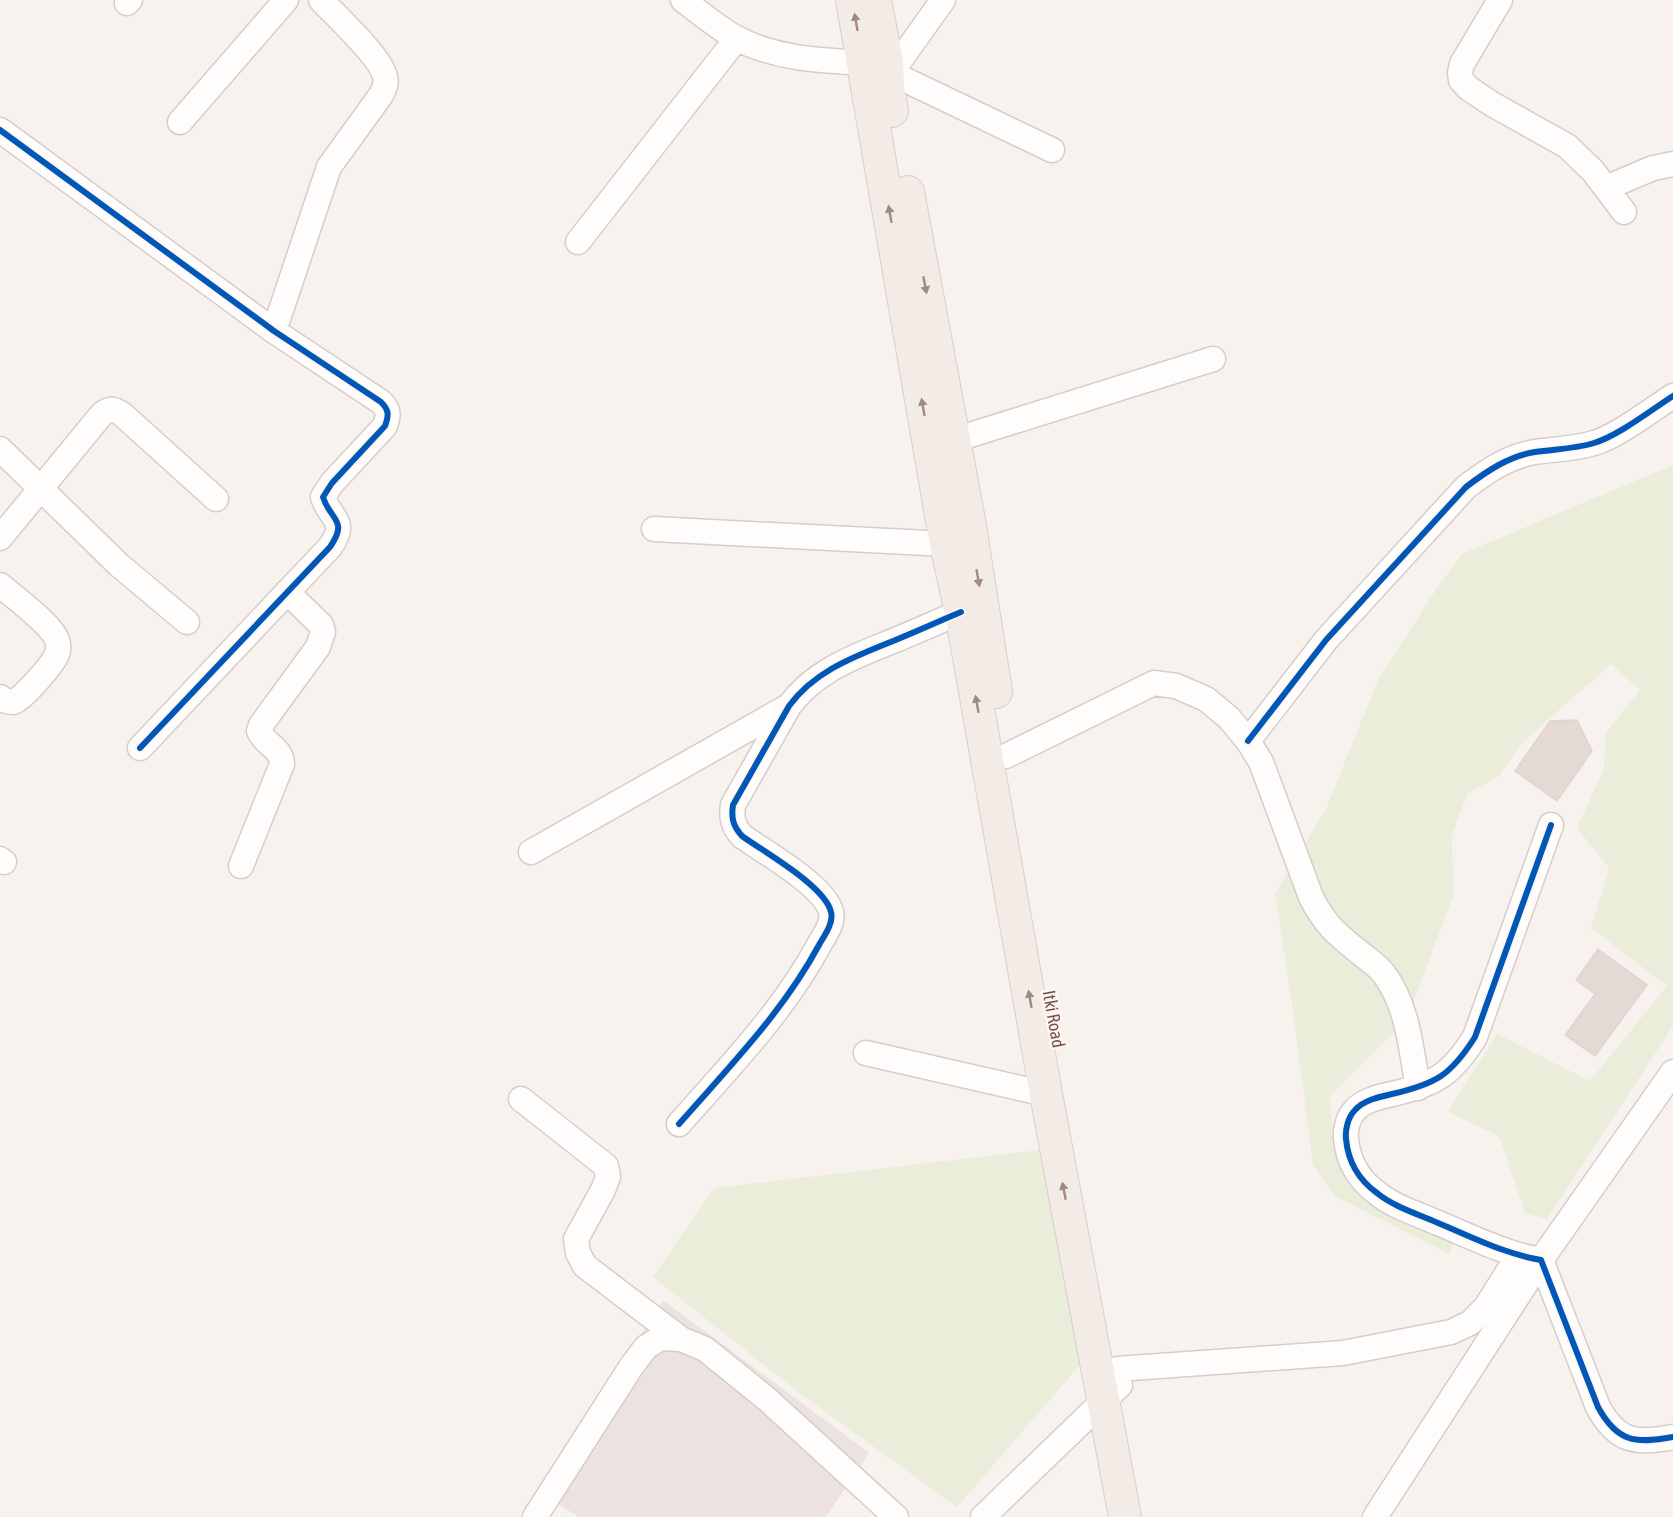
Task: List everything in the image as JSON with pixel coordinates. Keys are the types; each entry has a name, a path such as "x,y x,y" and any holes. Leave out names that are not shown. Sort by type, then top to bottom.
{"main road":[{"path":"852,0 882,72"},
{"path":"875,0 882,72 948,455 961,612 1046,1094 1113,1385 1125,1517"},
{"name":"Itki Road","path":"953,528 1006,756 1113,1385 1144,1517"}],"street":[{"path":"180,122 286,0"},
{"path":"274,331 329,167 386,85 385,75 378,62 321,0"},
{"path":"683,0 737,38 765,49 809,60 882,72 1052,150"},
{"path":"882,72 943,0"},
{"path":"1500,0 1462,64 1461,80 1468,88 1492,104 1567,146 1593,171 1624,212"},
{"path":"578,242 737,38"},
{"path":"0,130 274,331 381,402 387,409 388,417 385,426 323,496 325,504 337,519 336,538 140,748"},
{"path":"1606,188 1653,168 1673,164"},
{"path":"948,455 1213,359"},
{"path":"1248,741 1326,640 1466,487 1485,472 1512,459 1534,452 1576,448 1597,442 1673,396"},
{"path":"0,538 102,414 110,409 116,409 216,499"},
{"path":"0,449 119,565 188,622"},
{"path":"654,529 953,528"},
{"path":"0,585 50,629 57,638 59,647 55,658 22,697 13,702 0,697"},
{"path":"241,866 282,764 282,756 278,750 262,738 259,731 261,724 318,647 323,632 321,625 287,592"},
{"path":"679,1125 786,999 803,975 829,927 832,913 825,900 812,885 742,836 734,827 731,816 733,805 789,706 799,693 826,671 850,659 961,612"},
{"path":"1006,756 1154,683 1176,686 1206,699 1229,718 1248,741 1261,762 1311,897 1321,917 1336,934 1382,972 1394,989 1403,1010 1418,1088"},
{"path":"531,852 789,706"},
{"path":"1551,825 1475,1036 1462,1057 1444,1075 1418,1088 1372,1099 1354,1110 1345,1131 1347,1154 1358,1175 1377,1193 1398,1206 1530,1258 1607,1424 1620,1435 1645,1440 1673,1437"},
{"path":"866,1053 1046,1094"},
{"path":"983,1517 1113,1385 1343,1353 1451,1332 1470,1323 1530,1258 1673,1072"},
{"path":"521,1099 606,1166 608,1177 603,1190 576,1239 578,1253 585,1266 681,1339 705,1349 730,1368 896,1517"},
{"path":"1375,1517 1530,1258"},
{"path":"536,1517 631,1366 646,1347 661,1338 681,1339"}],"shaded area":[{"path":"663,1300 869,1453 826,1517 578,1517 540,1491"}],"green space":[{"path":"1673,465 1673,1026 1547,1219 1525,1213 1499,1136 1448,1112 1497,1034 1590,1081 1667,986 1591,928 1609,868 1577,828 1604,769 1605,734 1640,690 1611,664 1521,744 1499,776 1467,794 1452,836 1453,896 1415,998 1401,1026 1330,1096 1331,1122 1350,1172 1456,1233 1450,1254 1335,1196 1313,1165 1275,894 1326,809 1378,680 1437,588 1462,554"},
{"path":"1040,1150 1080,1365 957,1507 798,1392 653,1277 714,1188"}],"building":[{"path":"1577,720 1592,751 1557,801 1515,771 1550,721"},
{"path":"1598,949 1647,985 1595,1056 1565,1035 1595,994 1576,980"}],"cycle path":[{"path":"0,130 274,331 381,402 388,413 385,426 332,483 323,497 338,525 338,531 330,547 140,748"},
{"path":"1248,741 1326,640 1466,487 1490,470 1516,457 1535,452 1580,447 1603,440 1624,429 1673,396"},
{"path":"679,1124 736,1060 789,993 826,934 832,916 818,891 742,836 733,822 733,805 789,706 810,684 834,667 961,612"},
{"path":"1551,825 1475,1037 1458,1061 1441,1076 1420,1086 1372,1099 1359,1107 1350,1116 1346,1135 1347,1147 1360,1176 1384,1198 1406,1210 1514,1254 1541,1260 1598,1407 1605,1419 1620,1434 1628,1438 1648,1440 1673,1437"}]}
